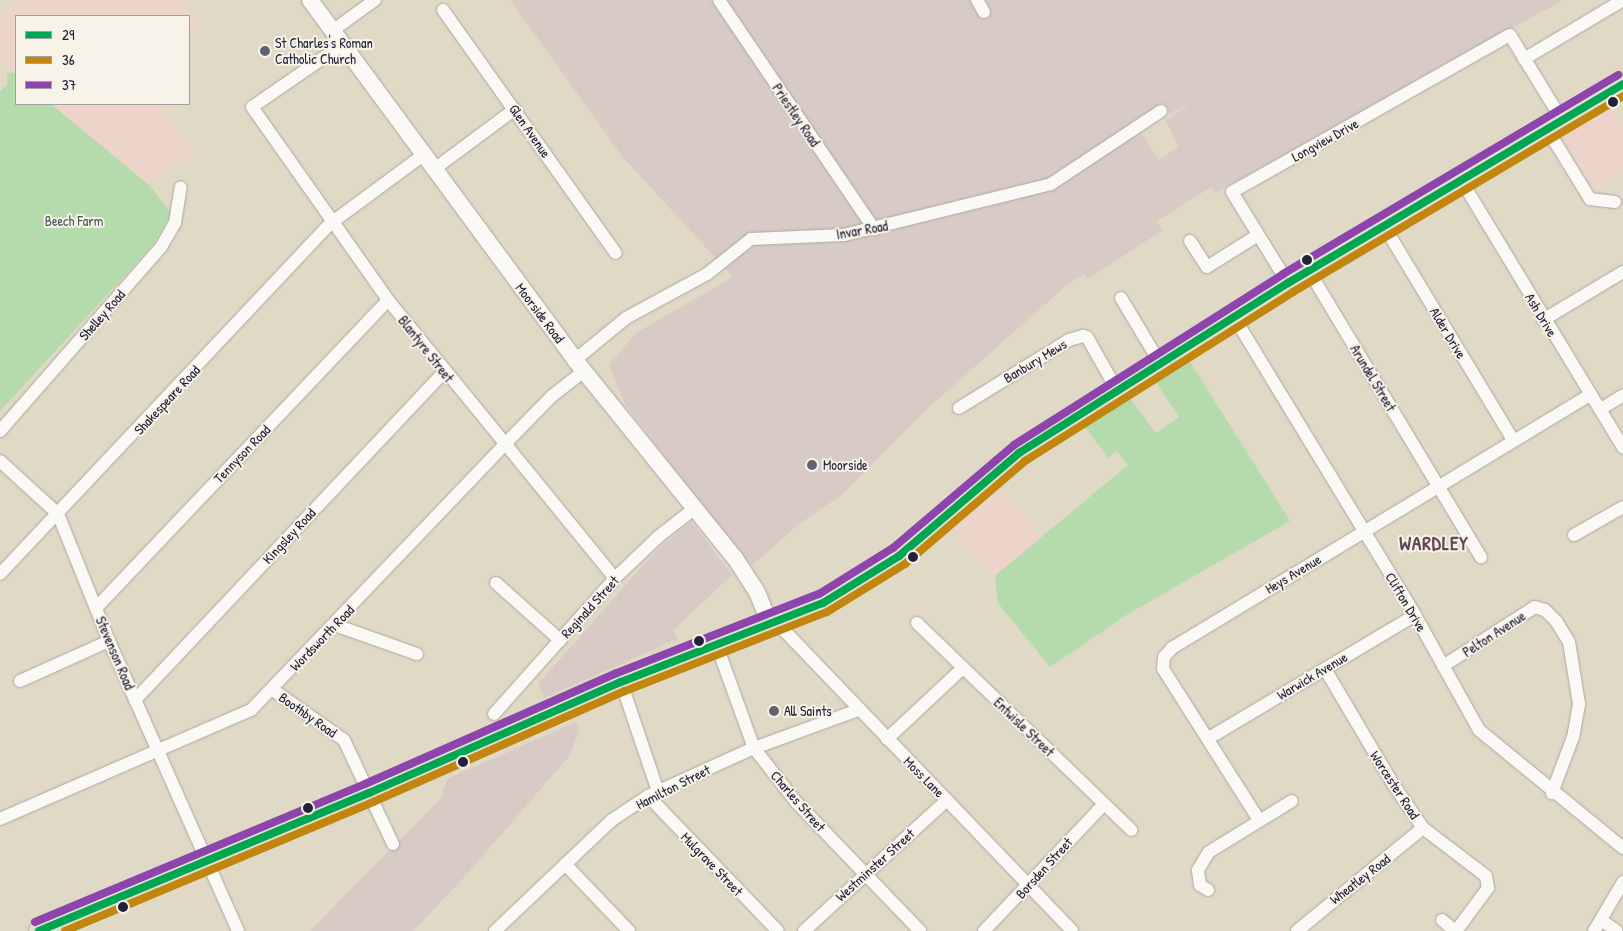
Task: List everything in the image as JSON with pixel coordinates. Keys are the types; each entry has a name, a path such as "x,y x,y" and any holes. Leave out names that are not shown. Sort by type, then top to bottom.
{"main road":[{"path":"39,931 369,794 618,684 773,624 860,583 899,556 1020,453 1234,316 1623,84"}],"street":[{"name":"Moorside Road","path":"310,0 422,156 580,365 735,558 757,592 773,624"},
{"path":"332,31 375,0"},
{"name":"Priestley Road","path":"718,0 874,229"},
{"path":"977,0 984,12"},
{"path":"1616,202 1590,199 1524,59 1623,0"},
{"name":"Glen Avenue","path":"443,10 616,252"},
{"name":"Longview Drive","path":"1288,283 1232,192 1510,35 1524,59"},
{"name":"Blantyre Street","path":"342,45 252,107 331,223 388,300 444,372 615,578"},
{"path":"433,170 515,110"},
{"name":"Invar Road","path":"580,365 626,318 707,274 751,239 844,236 1051,184 1161,111"},
{"name":"Shakespeare Road","path":"0,574 331,223 422,156"},
{"name":"Ash Drive","path":"1461,180 1589,395 1601,409 1623,448"},
{"name":"Shelley Road","path":"0,431 161,248 175,223 181,188"},
{"name":"Alder Drive","path":"1384,226 1512,440"},
{"path":"1190,241 1208,267 1258,235"},
{"name":"Arundel Street","path":"1309,271 1481,557"},
{"path":"1544,320 1623,272"},
{"path":"1121,298 1160,363"},
{"name":"Tennyson Road","path":"96,608 388,300"},
{"name":"Clifton Drive","path":"1234,316 1362,532 1415,615 1479,730 1552,792 1623,848"},
{"name":"Banbury Mews","path":"959,408 1068,340 1083,336 1087,337 1118,390"},
{"name":"Wordsworth Road","path":"0,819 251,710 273,690 335,625 580,365"},
{"name":"Kingsley Road","path":"135,700 444,372"},
{"name":"Heys Avenue","path":"1259,820 1209,738 1163,669 1164,657 1172,648 1589,395"},
{"path":"1601,409 1623,395"},
{"name":"Stevenson Road","path":"0,461 58,514 109,641 238,931"},
{"path":"1574,535 1623,507"},
{"name":"Reginald Street","path":"494,714 615,578 658,537 695,508"},
{"path":"496,583 560,640"},
{"name":"Pelton Avenue","path":"1443,666 1535,607 1546,610 1569,642 1579,704 1573,737 1552,792"},
{"name":"Warwick Avenue","path":"1209,738 1415,615"},
{"name":"Entwisle Street","path":"917,623 1131,830"},
{"name":"Moss Lane","path":"773,624 947,800 1072,931"},
{"path":"335,625 417,654"},
{"path":"20,681 109,641"},
{"name":"Charles Street","path":"717,646 754,748 796,802 920,931"},
{"path":"887,739 963,668"},
{"name":"Worcester Road","path":"1325,669 1423,828 1486,876 1489,883 1485,892 1455,931"},
{"name":"Mulgrave Street","path":"618,684 653,793 778,931"},
{"name":"Boothby Road","path":"273,690 338,734 392,844"},
{"name":"Hamilton Street","path":"496,931 612,820 653,793 754,748 858,710"},
{"name":"Westminster Street","path":"804,931 947,800"},
{"path":"1200,889 1198,870 1205,856 1259,820 1292,801"},
{"name":"Borsden Street","path":"984,931 1029,887 1104,804"},
{"name":"Wheatley Road","path":"1297,931 1423,828"},
{"path":"565,864 629,931"},
{"path":"1594,931 1623,882"},
{"path":"1442,920 1455,931"},
{"path":"1601,920 1617,931"}],"shaded area":[{"path":"17,0 190,0 184,5 199,26 190,32 190,15 15,15 15,74 0,61 0,17"},
{"path":"510,0 1563,0 1215,193 1211,187 1157,221 1163,230 1088,279 1084,274 1067,285 928,408 843,494 799,524 750,567 626,406 609,365 636,333 733,277 622,156","holes":["1164,103 1170,114 1186,105 1186,107 1165,121 1179,146 1159,160 1133,121"]},
{"path":"52,105 160,105 195,153 149,185"},
{"path":"1612,108 1623,123 1623,172 1594,191 1582,176 1573,150 1561,136"},
{"path":"995,480 1040,538 995,576 947,521"},
{"path":"691,521 732,575 673,630 678,639 544,698 538,684 653,554"},
{"path":"576,722 579,730 570,755 469,872 413,931 310,931 441,798 447,779"}],"green space":[{"name":"Beech Farm","path":"13,72 15,74 15,105 52,105 149,185 171,213 153,245 0,411 0,91 7,85 7,74"},
{"path":"1185,354 1290,521 1128,614 1050,667 998,603 995,576 1128,465 1117,451 1108,458 1078,418 1123,389 1156,433 1179,417 1150,373"}],"transit line":[{"name":"37","path":"35,922 365,784 617,673 819,594 893,548 1014,445 1283,274 1618,75"},
{"name":"29","path":"39,931 369,793 621,682 823,603 899,556 1019,453 1288,283 1623,84"},
{"name":"36","path":"65,931 373,802 625,691 827,612 905,564 1025,461 1293,292 1623,96"}],"place":[{"name":"St Charles's Roman Catholic Church","path":"265,51"},
{"name":"Moorside","path":"812,465"},
{"name":"All Saints","path":"774,711"}],"district":[{"name":"WARDLEY","path":"1434,544"}]}
